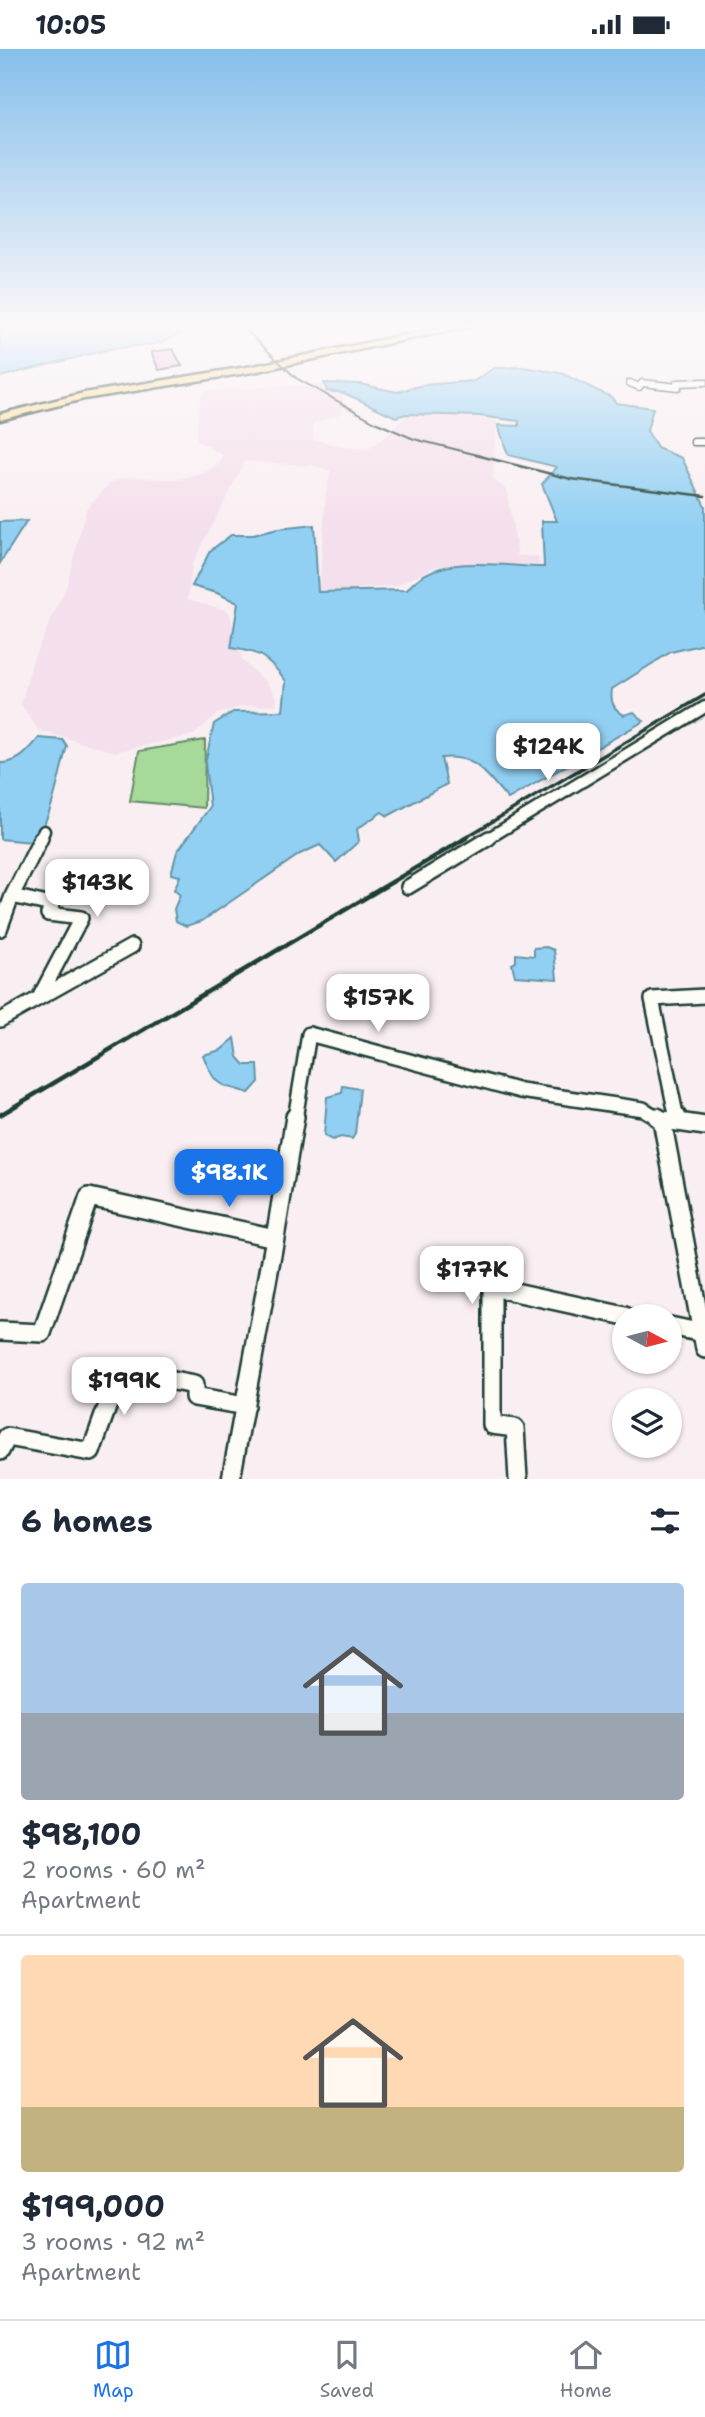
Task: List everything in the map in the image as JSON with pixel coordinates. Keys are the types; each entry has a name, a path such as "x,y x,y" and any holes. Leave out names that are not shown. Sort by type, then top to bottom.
{"highway":[{"path":"0,417 104,393"}],"street":[{"path":"694,442 705,442"},
{"path":"408,887 705,707"},
{"path":"0,929 12,896 44,831"},
{"path":"12,896 52,905 48,914 80,918 39,998"},
{"path":"0,1020 132,946"},
{"path":"704,1341 652,999 705,996"},
{"path":"231,1479 309,1034 521,1091 643,1109 670,1121 705,1126"},
{"path":"0,1331 42,1333 89,1198 275,1238"},
{"path":"518,1479 515,1428 492,1425 492,1287 612,1313"},
{"path":"682,1331 704,1341"},
{"path":"0,1451 6,1437 90,1452 120,1371 194,1385 194,1397 245,1406"}],"shaded area":[{"path":"204,393 333,393 342,395 342,413 313,424 313,439 343,447 368,449 386,436 406,415 497,421 493,479 506,489 518,556 539,558 540,565 436,566 397,586 319,592 326,493 331,471 317,466 245,461 192,564 188,599 229,611 242,661 267,683 277,697 276,705 243,706 217,714 194,735 115,752 38,730 21,704 33,659 66,588 86,509 111,482 133,477 176,480 202,474 220,464 223,455 196,440 200,397"}],"green space":[{"path":"205,740 204,808 130,801 139,751"}],"water":[{"path":"342,393 602,393 616,403 653,408 647,431 657,448 682,458 705,506 705,644 671,652 612,689 611,697 617,710 624,715 634,712 644,721 508,799 487,774 472,763 464,759 441,758 447,784 388,816 382,812 357,829 359,841 336,862 320,845 300,854 202,921 186,926 176,921 174,909 180,895 174,890 180,876 171,874 177,852 210,807 205,763 214,724 233,712 283,711 286,681 263,657 231,648 238,603 217,593 192,586 210,551 231,535 253,535 314,525 318,592 407,590 419,578 452,566 490,564 544,567 542,521 557,521 542,484 557,467 508,455 498,425 519,426 519,421 479,416 406,414 396,417"},
{"path":"27,521 0,563 0,522"},
{"path":"39,738 63,740 67,746 45,823 32,842 0,839 0,763 17,759"},
{"path":"546,947 554,950 557,979 515,976 512,964 516,962 516,954 534,956 534,948"},
{"path":"235,1038 238,1057 245,1065 258,1065 259,1082 249,1093 219,1083 203,1055 221,1050"},
{"path":"343,1086 360,1089 355,1134 352,1139 341,1137 332,1140 324,1136 327,1097 342,1093"}],"railway":[{"path":"323,393 377,423 414,439 482,456"},
{"path":"476,455 571,479 705,496"},
{"path":"463,839 705,695"},
{"path":"0,1115 466,838"}]}
